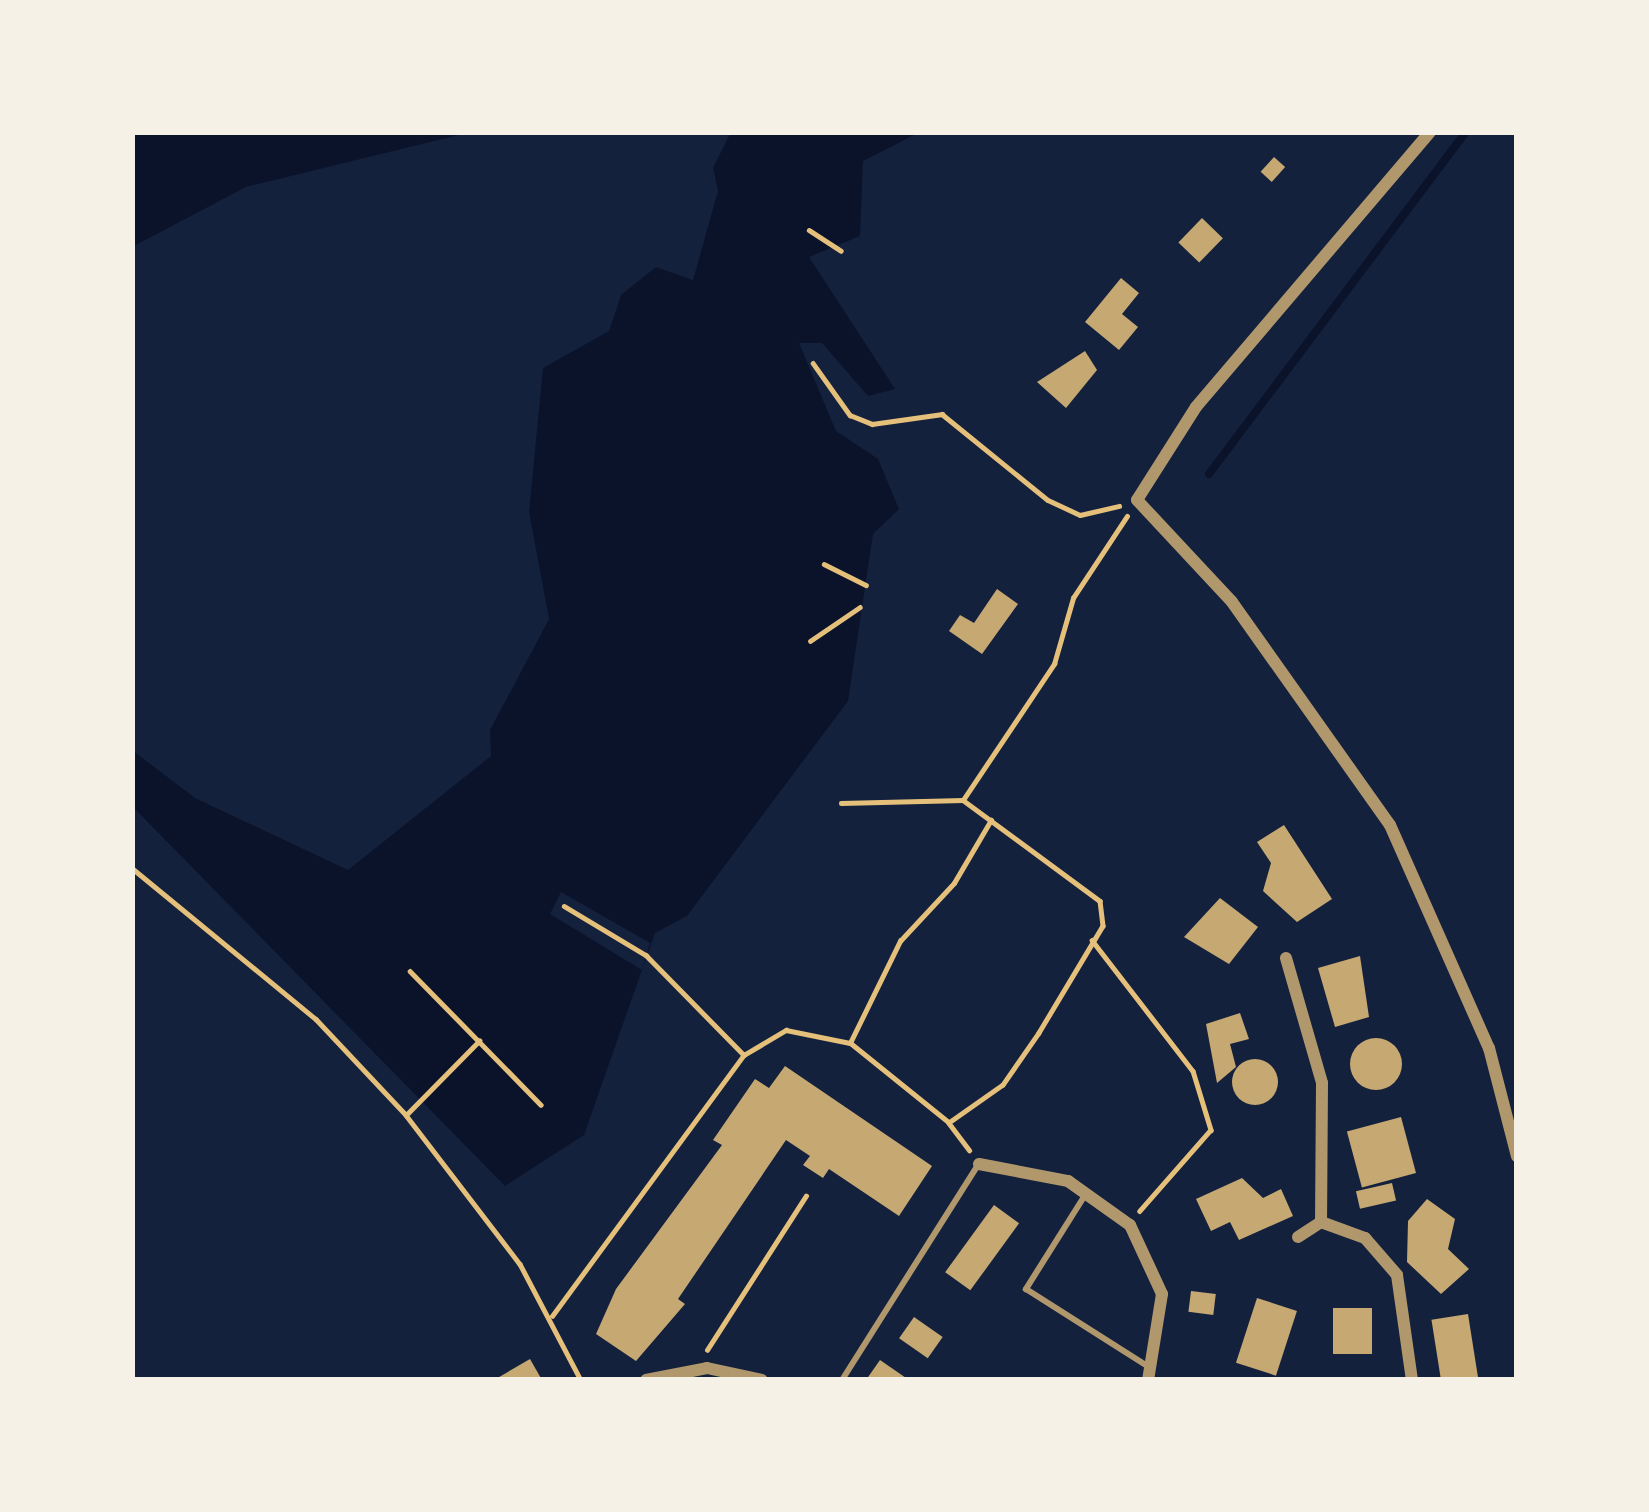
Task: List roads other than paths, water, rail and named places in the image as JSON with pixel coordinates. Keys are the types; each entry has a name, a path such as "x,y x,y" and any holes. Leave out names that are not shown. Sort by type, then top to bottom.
{"street":[{"path":"1430,132 1137,496 1232,602 1390,825 1489,1048 1517,1156"},
{"path":"1286,958 1322,1083 1321,1222"},
{"path":"980,1164 1087,1192 1130,1225 1162,1294 1150,1374"},
{"path":"1298,1237 1321,1222"},
{"path":"1321,1222 1365,1238 1397,1275 1412,1380"},
{"path":"646,1380 707,1368 762,1380"}],"lane":[{"path":"842,1380 980,1164"},
{"path":"1087,1192 1026,1289 1150,1374"}],"water":[{"path":"132,132 471,132 246,187 132,247"},
{"path":"731,132 920,132 863,161 860,236 809,257 895,389 868,396 822,343 799,343 836,431 878,459 899,509 873,534 848,701 687,916 655,933 584,1135 505,1186 132,806 132,750 195,798 348,870 491,756 490,730 549,619 529,512 543,368 609,331 621,295 656,267 693,280 718,191 713,168"}],"waterway":[{"path":"1209,474 1466,132"}]}
